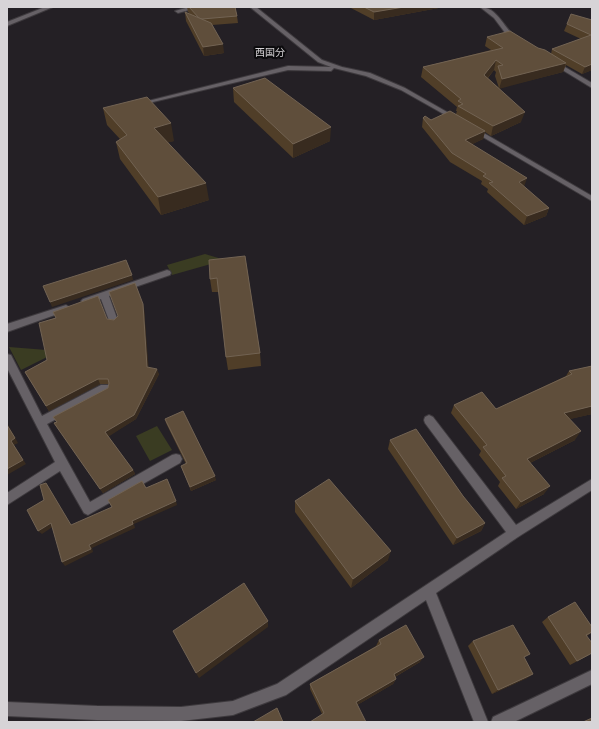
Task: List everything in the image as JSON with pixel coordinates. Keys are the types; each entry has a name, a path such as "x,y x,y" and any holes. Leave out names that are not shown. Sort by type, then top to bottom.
{"street":[{"path":"7,24 50,7"},
{"path":"178,11 197,7"},
{"path":"253,7 320,62 341,69 368,74 403,88 592,199"},
{"path":"483,7 496,17 511,37 521,43"},
{"path":"546,58 590,83"},
{"path":"131,107 288,68 341,69"},
{"path":"7,328 167,273"},
{"path":"104,295 114,321"},
{"path":"7,358 62,464 88,509 176,459"},
{"path":"40,422 105,388"},
{"path":"429,420 514,533"},
{"path":"7,500 62,464"},
{"path":"7,709 182,718 233,708 281,690 429,592 514,533 592,484"},
{"path":"429,592 481,722"},
{"path":"498,722 592,677"}],"green space":[{"path":"205,254 225,260 172,275 167,265"},
{"path":"9,347 59,351 21,370"},
{"path":"157,426 172,450 150,461 136,436"}],"building":[{"path":"189,7 235,7 237,16 202,19 199,18"},
{"path":"364,7 404,7 374,12"},
{"path":"185,12 211,23 223,44 203,47"},
{"path":"571,14 592,20 592,64 585,67 552,49 591,35 567,24"},
{"path":"510,31 566,63 502,79 498,66 503,65 496,60 484,75 525,112 493,126 458,106 463,104 458,101 461,99 423,67 503,48 487,37"},
{"path":"265,78 331,127 293,144 233,88"},
{"path":"147,97 171,123 154,128 206,183 158,197 116,142 127,135 103,108"},
{"path":"450,111 485,131 465,140 527,178 519,182 549,208 527,216 489,183 493,182 483,176 486,174 452,153 423,118 425,116 431,120"},
{"path":"245,256 260,353 226,357 217,278 210,279 209,260"},
{"path":"126,260 132,275 50,302 43,286"},
{"path":"135,283 143,304 147,367 157,369 134,415 105,432 133,470 100,489 54,423 57,422 53,417 108,388 108,379 98,379 46,406 25,372 47,360 39,323 56,318 53,312 98,296 107,319 114,320 118,316 109,292"},
{"path":"592,366 592,406 564,413 581,431 527,459 550,486 521,502 502,478 506,476 483,447 487,445 454,405 482,392 496,409 572,374 569,371"},
{"path":"183,411 215,476 190,487 181,466 187,463 165,419"},
{"path":"7,425 15,438 11,441 23,460 7,469"},
{"path":"416,429 463,496 485,523 457,538 390,440"},
{"path":"167,479 176,501 132,521 133,524 89,545 91,549 62,562 51,523 38,531 27,510 44,500 40,485 46,483 71,525 112,507 108,500 142,481 146,488"},
{"path":"329,479 391,551 353,579 295,501"},
{"path":"244,583 268,621 196,673 173,631"},
{"path":"575,602 592,627 592,632 586,635 592,643 592,653 577,661 548,617"},
{"path":"406,625 424,657 394,674 396,679 356,702 366,722 310,722 324,713 310,684 381,644 379,640"},
{"path":"513,625 530,654 524,657 533,674 498,690 473,641"},
{"path":"277,708 283,722 253,722"},
{"path":"592,718 592,722 583,722"}],"district":[{"name":"西国分","path":"270,53"}]}
